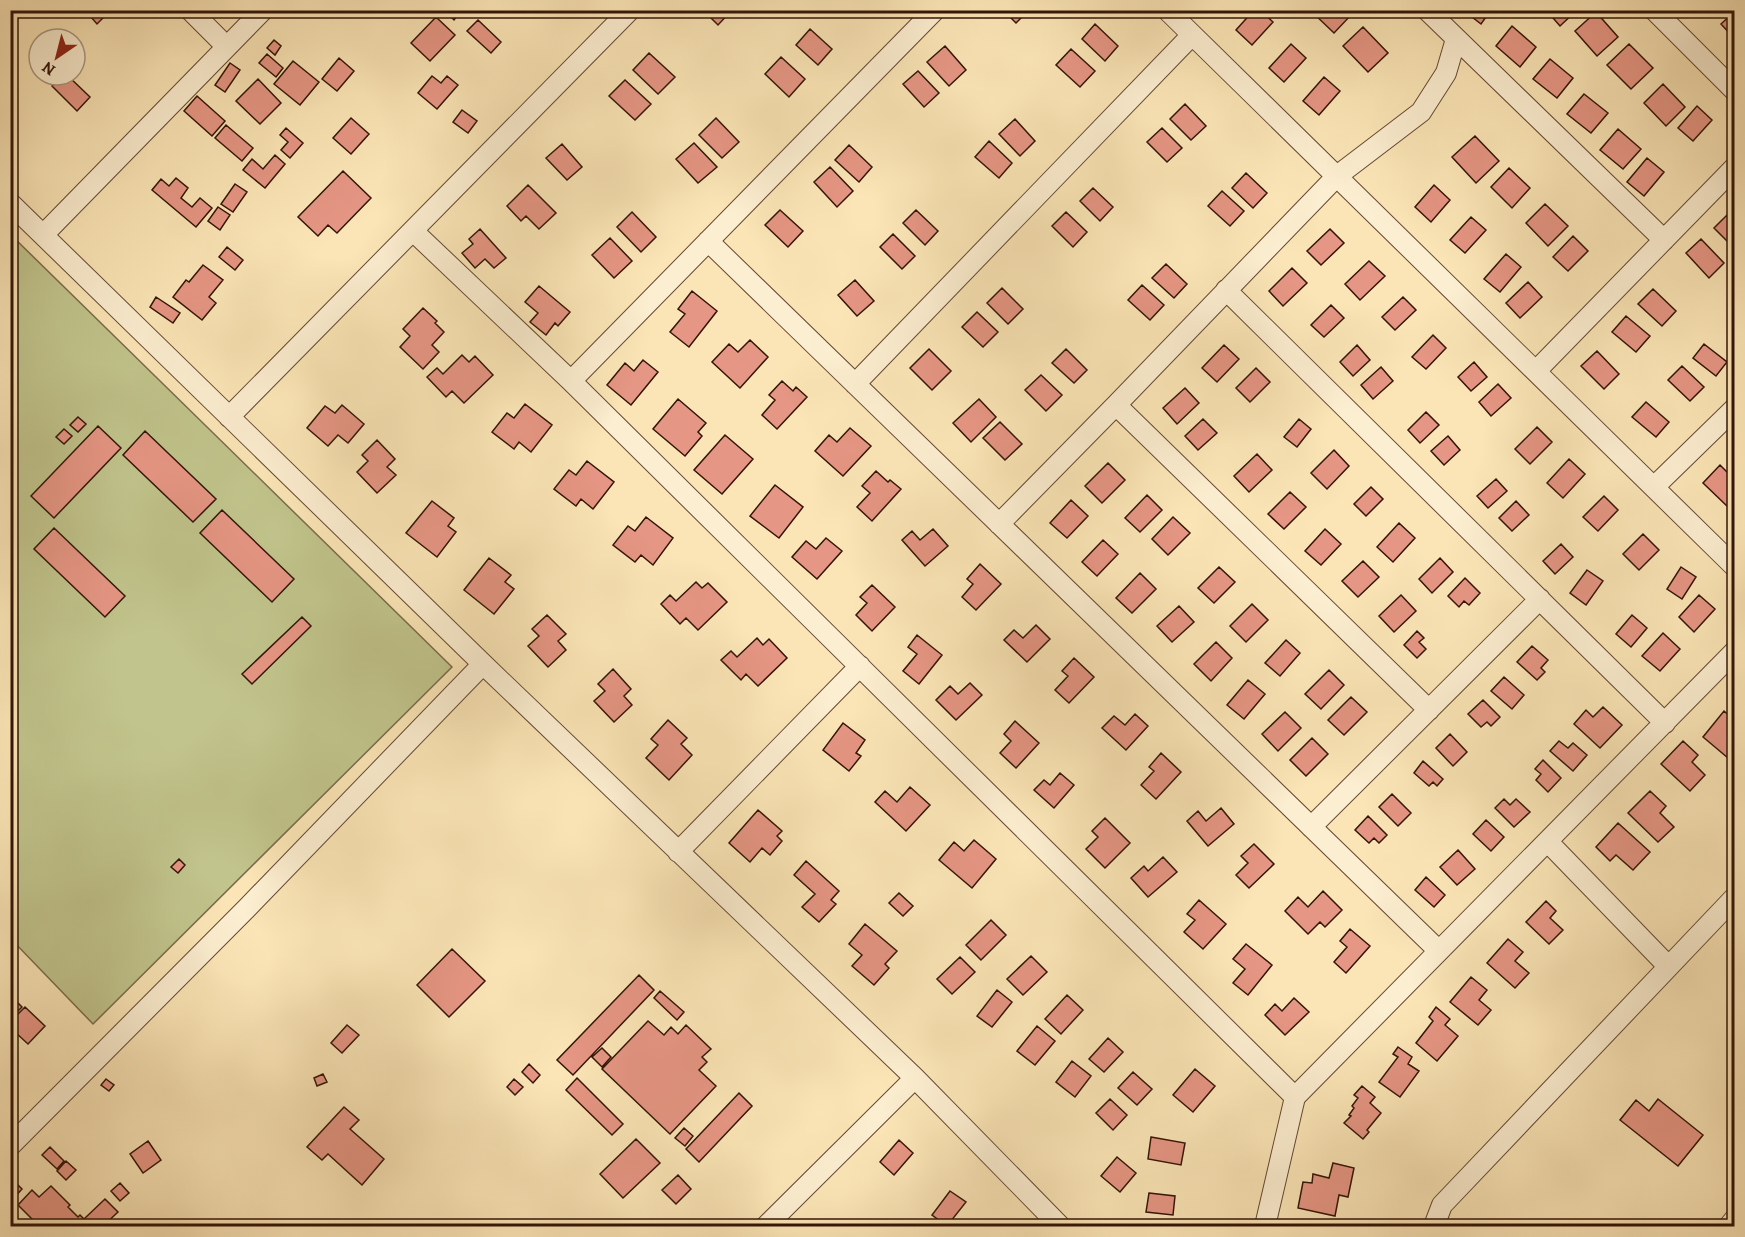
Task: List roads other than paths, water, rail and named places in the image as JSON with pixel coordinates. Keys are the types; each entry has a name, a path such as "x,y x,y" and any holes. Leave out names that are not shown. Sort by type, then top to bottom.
{"street":[{"path":"190,10 227,47"},
{"path":"43,236 263,10"},
{"path":"229,417 630,10"},
{"path":"571,381 935,10"},
{"path":"1167,10 1734,566"},
{"path":"1427,10 1664,240"},
{"path":"1654,10 1734,90"},
{"path":"855,384 1192,35"},
{"path":"999,524 1336,176 1421,112 1446,73 1456,39"},
{"path":"1536,371 1734,168"},
{"path":"10,203 483,664 915,1078 1060,1227"},
{"path":"413,231 571,381 1295,1097"},
{"path":"708,241 1439,951"},
{"path":"1226,290 1665,723"},
{"path":"1116,405 1429,710"},
{"path":"1654,487 1734,410"},
{"path":"1311,827 1540,599"},
{"path":"1265,1227 1295,1097 1734,652"},
{"path":"10,1146 247,908 483,664"},
{"path":"678,852 860,666"},
{"path":"1548,842 1668,966"},
{"path":"1434,1227 1442,1205 1734,898"},
{"path":"766,1227 915,1078"},
{"path":"1729,1227 1734,1220"}]}
